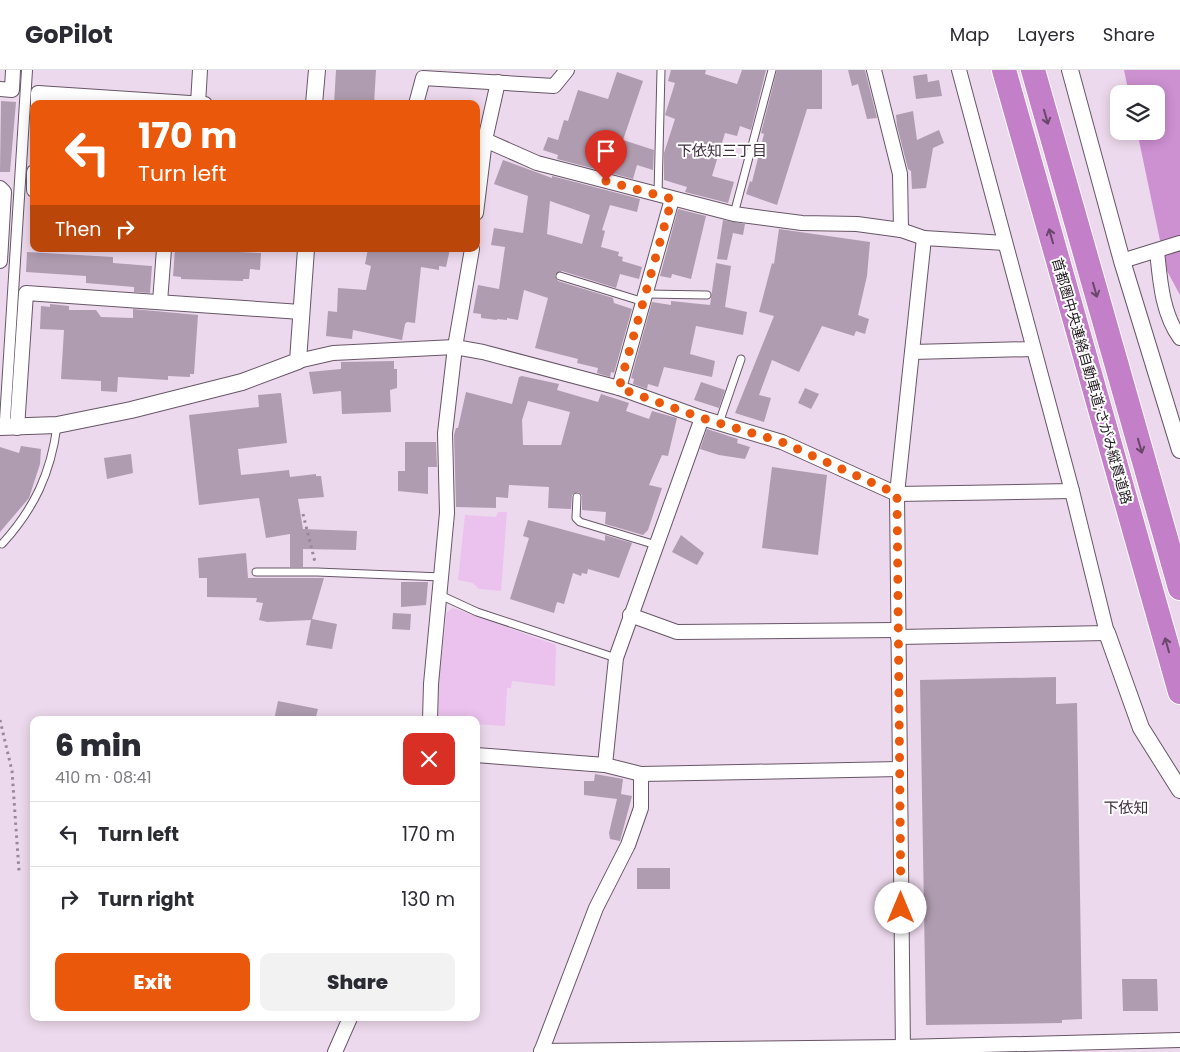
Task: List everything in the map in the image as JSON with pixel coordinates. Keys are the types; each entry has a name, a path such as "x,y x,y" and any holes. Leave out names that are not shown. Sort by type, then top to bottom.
{"highway":[{"name":"首都圏中央連絡自動車道;さがみ縦貫道路","path":"1004,70 1180,692"},
{"name":"首都圏中央連絡自動車道;さがみ縦貫道路","path":"1033,70 1180,588"}],"street":[{"path":"0,89 12,90 13,70"},
{"path":"8,425 27,70"},
{"path":"198,100 200,70"},
{"path":"314,100 316,70"},
{"path":"417,100 424,74 554,86 567,70"},
{"path":"874,70 900,174 901,230"},
{"path":"959,70 1072,491 1107,633 1141,728 1180,790"},
{"path":"1070,70 1122,261 1180,450"},
{"path":"480,181 485,140 498,82"},
{"path":"38,100 38,93 140,100"},
{"path":"485,140 537,163 734,214 802,223 857,224 901,230 924,238 1005,243"},
{"path":"0,188 4,192 0,261"},
{"path":"619,388 646,298 672,199"},
{"path":"903,1050 897,634 897,494 924,238"},
{"path":"1122,261 1180,243"},
{"path":"1156,251 1165,306 1173,328 1180,338"},
{"path":"160,302 164,252"},
{"path":"298,361 306,252"},
{"path":"430,716 431,684 447,513 445,433 455,347 471,252"},
{"path":"8,425 26,293 301,312"},
{"path":"8,425 57,425 242,382 298,361 333,353 455,347 483,352 619,388 702,418 782,442 897,494 1072,491"},
{"path":"912,352 1034,349"},
{"path":"606,765 616,658 702,418"},
{"path":"630,615 677,632 1107,633"},
{"path":"480,755 606,765 641,774 900,769"},
{"path":"641,774 640,808 628,845 596,908 541,1051 903,1050 1180,1040"},
{"path":"335,1052 349,1021"}],"lane":[{"path":"658,195 661,70"},
{"path":"734,214 772,70"},
{"path":"560,276 646,298 707,295"},
{"path":"719,423 741,359"},
{"path":"2,544 31,506 42,488 57,425"},
{"path":"577,497 576,518 580,522 656,545"},
{"path":"256,572 317,572 442,577"},
{"path":"440,595 477,612 616,658"}],"path":[{"path":"303,514 317,572"},
{"path":"0,720 12,771 19,871"}],"shaded area":[{"path":"1124,70 1180,70 1180,295 1166,269 1139,140 1165,140 1165,85 1127,85"},
{"path":"498,512 507,512 501,591 479,589 473,583 458,580 465,515 496,517"},
{"path":"453,608 556,645 555,686 512,681 511,688 507,688 505,726 480,724 480,716 438,716 439,678 447,612"}],"building":[{"path":"336,70 376,70 374,100 334,100"},
{"path":"671,70 706,70 705,74 737,84 742,70 766,70 751,130 740,126 737,136 725,133 712,176 734,182 728,203 685,192 687,187 664,180 664,153 675,119 665,115 675,83 668,81"},
{"path":"777,70 822,70 822,109 807,109 777,205 746,194 750,181 752,182 764,134 761,133"},
{"path":"848,70 865,70 877,118 867,119 858,84 852,86"},
{"path":"617,72 643,81 623,140 654,150 653,170 637,165 633,179 557,159 558,155 543,150 548,137 558,140 564,120 568,121 578,90 608,99"},
{"path":"927,74 928,82 939,80 942,96 916,99 913,76"},
{"path":"1,101 16,102 10,172 0,172"},
{"path":"913,111 917,140 939,130 944,143 933,148 926,188 912,189 911,171 908,169 897,126 896,115"},
{"path":"503,160 552,178 552,176 640,199 637,212 610,205 602,230 605,231 601,247 619,252 618,256 623,257 622,261 642,267 639,279 620,274 616,288 562,271 555,275 558,281 613,298 614,303 632,309 614,373 611,372 610,377 597,373 598,368 577,363 578,359 535,348 548,298 524,290 518,320 481,318 481,314 473,313 478,285 499,289 505,247 491,245 494,228 523,233 528,196 494,184","holes":["550,201 590,215 582,244 547,234"]},
{"path":"678,209 706,216 691,279 672,274 671,278 660,276"},
{"path":"723,220 745,224 743,235 733,233 727,260 717,259"},
{"path":"779,229 870,242 867,276 858,315 869,319 865,334 856,331 854,336 822,326 799,372 772,360 759,395 771,398 764,422 735,413 774,316 759,312 772,263 774,264"},
{"path":"27,252 113,257 113,263 152,266 150,293 134,292 134,287 86,283 86,276 26,272"},
{"path":"175,252 261,253 260,270 250,269 249,279 243,279 243,281 181,279 181,277 173,276"},
{"path":"367,252 449,252 446,267 439,266 439,270 421,267 415,323 407,322 405,324 402,340 353,330 352,339 326,336 328,311 337,312 338,288 366,290 371,266 365,264"},
{"path":"716,263 731,266 725,307 747,312 743,335 696,326 690,354 715,361 712,377 664,367 658,387 648,384 647,389 633,384 634,379 631,378 652,302 671,305 671,301 710,305"},
{"path":"50,304 69,306 69,310 96,310 101,317 133,318 133,309 198,315 194,374 190,374 190,377 168,376 168,380 118,377 117,392 101,391 101,381 61,379 64,330 40,329 41,306 50,307"},
{"path":"394,361 394,369 397,369 397,388 390,390 391,412 342,414 341,391 313,394 309,372 341,369 341,362"},
{"path":"522,376 559,384 557,390 598,402 601,394 629,403 626,411 649,419 652,411 677,418 668,456 662,455 649,485 662,488 648,530 643,535 605,524 606,512 582,510 582,495 578,492 572,495 571,509 548,508 549,487 509,485 508,498 496,497 496,508 456,507 454,435 456,428 458,428 466,392 512,404 519,377","holes":["528,401 570,412 561,445 523,445 522,420"]},
{"path":"701,382 725,390 719,408 694,400"},
{"path":"805,388 819,394 811,409 798,403"},
{"path":"281,393 287,443 238,449 241,475 289,470 290,477 316,474 316,476 321,476 324,497 298,499 303,529 357,531 356,550 303,549 303,567 290,567 290,534 266,538 259,498 199,505 189,415 259,407 258,395"},
{"path":"707,429 738,439 737,443 750,447 745,459 719,455 700,449"},
{"path":"405,442 436,442 437,467 428,467 428,494 398,491 398,471 405,471"},
{"path":"21,446 41,449 40,464 29,498 0,532 0,447 19,453"},
{"path":"131,454 133,473 107,479 104,458"},
{"path":"772,467 827,475 818,555 762,548"},
{"path":"528,520 605,541 605,535 632,543 619,578 588,569 587,574 582,573 581,576 573,573 564,604 557,602 554,613 510,599 529,538 523,536"},
{"path":"681,535 704,553 697,565 672,552"},
{"path":"246,553 248,578 324,578 312,619 337,624 332,649 306,645 311,620 267,622 259,620 263,603 256,602 257,598 207,597 207,578 199,578 198,558"},
{"path":"401,582 428,582 426,605 401,607"},
{"path":"393,613 411,614 410,630 392,629"},
{"path":"1056,677 1056,704 1077,703 1082,1019 1062,1020 1062,1023 926,1025 920,680"},
{"path":"278,701 318,709 316,716 275,716"},
{"path":"595,774 623,779 621,794 632,796 620,841 610,839 609,833 617,799 584,795 584,781 594,781"},
{"path":"637,868 670,868 670,889 637,889"},
{"path":"1122,979 1157,979 1158,1011 1123,1011"}],"district":[{"name":"下依知三丁目","path":"722,151"},
{"name":"下依知","path":"1126,808"}],"route":[{"path":"606,181 672,199 645,302 619,388 702,418 782,442 897,494 901,908"}]}
